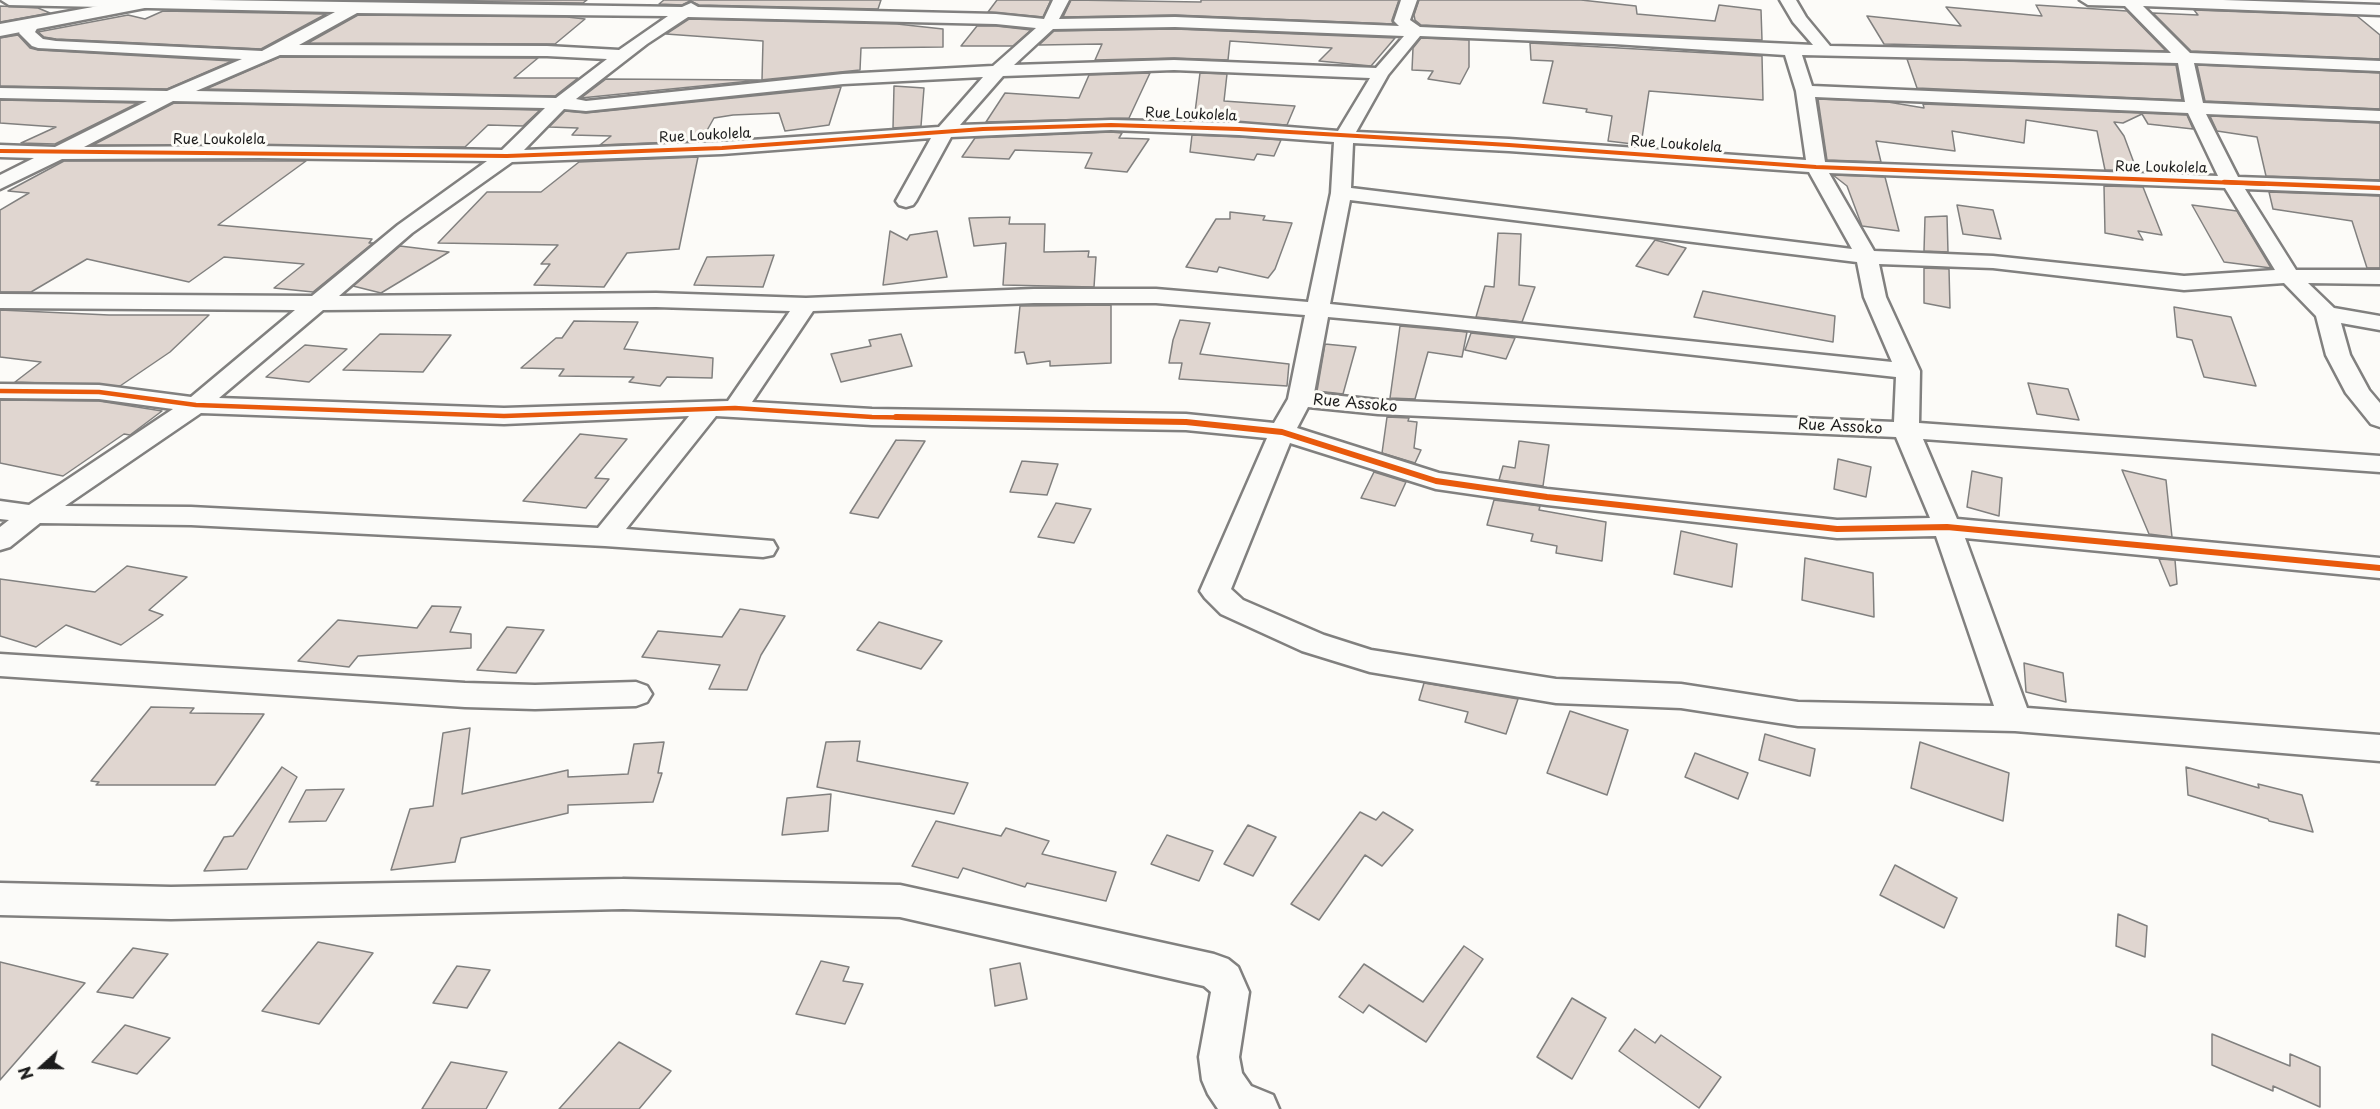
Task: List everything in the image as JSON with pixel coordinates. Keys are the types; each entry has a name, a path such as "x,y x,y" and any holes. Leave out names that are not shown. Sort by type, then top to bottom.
{"main road":[{"path":"0,30 31,26 152,1"}],"street":[{"path":"9,0 152,1 354,8 694,5 996,19 1049,24 1175,22 1416,31 1792,50 2185,58 2380,66"},
{"path":"906,201 944,132 996,73 1049,24 1061,0"},
{"path":"1410,0 1404,9 1402,21 1416,31"},
{"path":"1788,0 1799,20 1825,50"},
{"path":"2088,0 2380,10"},
{"path":"2128,1 2185,58 2195,110 2231,182 2289,276 2326,314 2338,355 2358,393 2380,419"},
{"path":"0,541 34,514 196,405 405,229 507,156 560,104 694,5"},
{"path":"0,183 170,96 272,52 354,8"},
{"path":"31,26 27,33 38,43 56,46 272,52 558,51 626,55"},
{"path":"1416,31 1381,73 1344,137 1341,193 1300,399 1282,432 1215,591 1232,607 1313,643 1370,661 1556,691 1681,696 1798,714 2015,719 2380,748"},
{"path":"1792,50 1805,91 1816,167 1867,256 1875,297 1908,371 1906,430 1947,527 2015,719"},
{"path":"0,93 586,106 843,79 1100,66 1174,64 1381,73"},
{"path":"1805,91 2195,110 2380,116"},
{"name":"Rue Loukolela","path":"0,151 507,156 722,148 944,132 1112,125 1239,129 1344,137 1538,146 1816,167 2015,173 2142,181 2380,188"},
{"path":"1341,193 1867,256 1993,262 2184,283 2289,276 2380,277"},
{"path":"0,301 316,303 657,300 806,305 1034,296 1156,296 1439,320 1908,371"},
{"path":"735,408 806,305"},
{"path":"2326,314 2380,323"},
{"path":"0,391 99,393 196,405 504,416 590,411 735,408 872,417 1186,422 1282,432 1436,481 1547,497 1837,529 1947,527 2380,568"},
{"name":"Rue Assoko","path":"1300,399 1378,407 1906,430 2380,464"},
{"path":"605,537 708,409"},
{"path":"0,510 34,514 191,516 605,537 764,548"},
{"path":"0,665 465,695 535,697 636,694"},
{"path":"0,899 171,903 623,894 900,901 1214,971 1224,979 1230,992 1219,1057 1223,1080 1237,1101 1258,1109"}],"building":[{"path":"360,0 587,0 583,3"},
{"path":"664,0 881,0 878,9 699,5 690,1 682,5 659,4"},
{"path":"997,0 1051,0 1043,17 988,12"},
{"path":"1071,0 1201,2 1201,0 1399,0 1392,20 1393,24 1175,15 1063,17"},
{"path":"1419,0 1581,0 1636,6 1637,14 1715,21 1719,5 1761,10 1762,40 1421,25 1415,20 1414,15"},
{"path":"2036,5 2127,11 2166,51 1884,44 1867,16 1961,26 1946,7 2042,16"},
{"path":"0,6 38,8 50,13 0,22"},
{"path":"2194,10 2357,16 2380,35 2380,59 2191,51 2153,13 2198,15"},
{"path":"163,11 326,14 261,49 56,39 44,37 38,32 128,15 145,19"},
{"path":"358,15 585,19 555,44 308,43"},
{"path":"689,19 897,24 943,29 943,47 861,48 860,70 762,80 763,41 666,34"},
{"path":"977,26 1031,30 1013,46 961,46"},
{"path":"1175,29 1395,38 1371,66 1319,61 1332,48 1230,41 1228,60 1174,58 1095,60 1102,44 1039,45 1054,31"},
{"path":"18,35 30,48 38,50 232,61 167,89 0,86 0,38"},
{"path":"1421,38 1469,40 1469,67 1460,84 1428,79 1433,71 1412,70 1413,48"},
{"path":"1530,43 1762,56 1763,100 1649,91 1641,145 1608,141 1612,116 1586,112 1587,109 1543,103 1553,61 1531,60"},
{"path":"280,57 538,58 514,78 578,78 555,96 206,89"},
{"path":"1907,59 2176,65 2182,100 1917,88"},
{"path":"2197,65 2380,73 2380,109 2205,101"},
{"path":"1150,73 1129,118 986,122 1005,93 1079,98 1089,75"},
{"path":"1200,73 1227,74 1224,101 1295,106 1287,125 1194,120"},
{"path":"606,79 760,80 581,98"},
{"path":"894,86 924,88 921,126 893,128"},
{"path":"841,87 829,125 785,131 779,113 733,115 714,118 701,141 600,145 611,136 572,135 578,128 549,127 565,111 586,113"},
{"path":"1818,99 1888,102 1924,108 1923,104 2187,115 2193,129 2148,124 2142,114 2123,123 2114,122 2124,136 2137,171 2105,170 2097,131 2026,120 2024,143 1952,131 1955,151 1876,141 1881,162 1827,160"},
{"path":"0,100 138,103 55,144 21,143 56,127 0,123"},
{"path":"174,103 540,110 523,126 488,125 465,147 93,145"},
{"path":"2210,116 2380,123 2380,180 2266,176 2257,137 2217,131"},
{"path":"1122,133 1119,138 1149,139 1127,172 1085,168 1092,153 1015,150 1009,159 962,157 975,138"},
{"path":"1192,135 1281,140 1274,156 1257,154 1254,160 1190,152"},
{"path":"698,157 679,249 627,253 604,287 534,285 550,264 541,264 558,245 438,243 487,192 541,192 579,162"},
{"path":"64,161 306,161 218,225 372,239 369,243 373,243 313,292 274,288 304,264 224,257 189,282 87,259 31,292 0,292 0,210 29,193 8,191"},
{"path":"1833,175 1885,177 1899,231 1862,226 1847,186"},
{"path":"2104,186 2143,187 2162,235 2138,231 2143,240 2105,233"},
{"path":"2269,192 2380,196 2380,268 2367,268 2352,221 2273,209"},
{"path":"1957,205 1993,210 2001,239 1963,234"},
{"path":"2192,205 2237,211 2271,268 2224,262"},
{"path":"1230,212 1265,216 1263,220 1292,223 1275,269 1268,278 1219,267 1217,272 1186,267 1216,219 1230,219"},
{"path":"1947,216 1948,252 1924,251 1925,217"},
{"path":"1010,217 1009,224 1045,224 1044,252 1089,251 1088,257 1096,257 1094,287 1003,285 1006,243 974,246 969,218"},
{"path":"890,231 907,240 910,235 937,231 947,277 883,285"},
{"path":"1498,233 1521,234 1519,285 1535,287 1522,322 1476,317 1485,286 1494,287"},
{"path":"1655,240 1686,248 1668,275 1636,266"},
{"path":"400,246 449,252 381,293 353,286"},
{"path":"774,255 763,287 694,285 707,257"},
{"path":"1924,268 1949,269 1950,308 1924,303"},
{"path":"1703,291 1835,316 1833,342 1694,317"},
{"path":"1111,305 1111,363 1050,366 1050,361 1027,364 1024,352 1015,353 1020,306"},
{"path":"2174,307 2231,317 2256,386 2204,377 2192,340 2177,337"},
{"path":"0,310 109,315 209,315 170,352 120,386 15,382 41,362 0,357"},
{"path":"1180,320 1210,323 1200,354 1289,364 1287,386 1179,379 1182,363 1169,363 1173,340"},
{"path":"574,321 638,322 624,349 713,358 712,378 667,377 660,386 629,382 634,377 559,376 564,369 521,368 556,338 562,338"},
{"path":"1400,326 1467,332 1462,357 1428,352 1415,399 1390,398"},
{"path":"1471,333 1515,338 1506,359 1465,350"},
{"path":"380,334 451,335 423,372 343,370"},
{"path":"901,334 912,366 841,382 831,354 871,346 869,340"},
{"path":"1325,344 1356,347 1343,394 1317,391"},
{"path":"305,345 347,349 309,382 266,377"},
{"path":"2028,383 2068,389 2079,420 2037,414"},
{"path":"0,400 99,401 162,411 130,435 124,434 63,476 0,463"},
{"path":"1387,417 1409,418 1408,421 1417,422 1414,448 1421,450 1415,463 1382,453"},
{"path":"580,434 627,439 595,478 609,479 586,508 523,501"},
{"path":"896,440 925,441 878,518 850,513"},
{"path":"1519,441 1549,445 1543,486 1499,480 1503,466 1515,468"},
{"path":"1838,459 1871,467 1866,497 1834,489"},
{"path":"1022,461 1058,464 1047,495 1010,492"},
{"path":"2122,470 2166,480 2172,537 2149,534"},
{"path":"1972,471 2002,478 1999,516 1967,507"},
{"path":"1374,472 1406,482 1395,506 1361,498"},
{"path":"1494,500 1540,506 1539,510 1606,522 1602,561 1556,553 1557,546 1531,541 1533,534 1487,525"},
{"path":"1056,503 1091,509 1074,543 1038,537"},
{"path":"1681,531 1737,544 1732,587 1674,574"},
{"path":"1805,558 1873,573 1874,617 1802,600"},
{"path":"2159,559 2175,560 2177,584 2170,586"},
{"path":"127,566 187,577 149,610 163,615 121,645 66,625 36,647 0,636 0,579 95,592"},
{"path":"432,606 461,607 450,632 471,634 471,648 358,656 349,667 298,661 338,620 417,628"},
{"path":"740,609 785,616 761,655 747,690 709,689 720,665 642,657 658,631 722,637"},
{"path":"879,622 942,641 921,669 857,650"},
{"path":"507,627 544,630 516,673 477,670"},
{"path":"2024,663 2063,673 2066,702 2026,692"},
{"path":"1424,683 1518,699 1506,734 1465,722 1468,712 1419,700"},
{"path":"151,707 194,708 190,713 264,714 215,785 96,785 99,782 91,781"},
{"path":"1570,711 1628,730 1607,795 1547,773"},
{"path":"470,728 462,794 568,770 568,777 628,774 634,744 664,742 658,773 662,773 653,802 568,805 568,813 461,838 455,862 391,870 410,809 433,806 443,733"},
{"path":"1765,734 1815,749 1810,776 1759,760"},
{"path":"860,741 857,761 968,783 954,814 817,787 826,742"},
{"path":"1920,742 2009,773 2003,821 1911,788"},
{"path":"1695,753 1748,773 1738,799 1685,777"},
{"path":"282,767 297,777 247,869 204,871 224,837 233,836"},
{"path":"2186,767 2259,788 2258,784 2302,795 2313,832 2269,821 2188,795"},
{"path":"344,789 326,821 289,822 306,790"},
{"path":"831,794 828,831 782,835 787,798"},
{"path":"1360,812 1376,820 1383,812 1413,830 1382,866 1365,855 1319,920 1291,904"},
{"path":"936,821 1001,836 1006,828 1049,841 1042,854 1116,872 1106,901 1027,883 1025,887 963,868 958,878 912,866"},
{"path":"1248,825 1276,837 1253,876 1224,864"},
{"path":"1167,835 1213,851 1199,881 1151,864"},
{"path":"1895,865 1957,898 1944,928 1880,895"},
{"path":"2118,914 2147,926 2145,957 2116,946"},
{"path":"318,942 373,953 319,1024 262,1011"},
{"path":"1464,946 1483,959 1426,1042 1369,1005 1363,1013 1339,997 1364,964 1423,1002"},
{"path":"133,948 168,954 133,998 97,992"},
{"path":"821,961 849,967 843,981 863,984 845,1024 796,1014"},
{"path":"0,962 85,983 0,1080"},
{"path":"1020,963 1027,999 995,1006 990,969"},
{"path":"457,966 490,970 467,1008 433,1003"},
{"path":"1572,998 1606,1018 1572,1079 1537,1057"},
{"path":"125,1025 170,1038 137,1074 92,1062"},
{"path":"1635,1029 1655,1043 1661,1035 1721,1077 1699,1108 1619,1051"},
{"path":"2212,1034 2290,1066 2290,1054 2320,1067 2320,1107 2273,1086 2273,1091 2212,1065"},
{"path":"619,1042 671,1071 639,1109 559,1109"},
{"path":"451,1062 507,1072 486,1109 422,1109"}],"cycle path":[{"path":"0,151 507,156 722,148 983,129 1111,125 1239,129 1509,145 1816,167 2380,188"},
{"path":"0,391 99,392 196,405 504,416 590,411 735,408 872,417 1186,422 1282,432 1436,481 1547,497 1837,529 1947,527 2380,568"}]}
